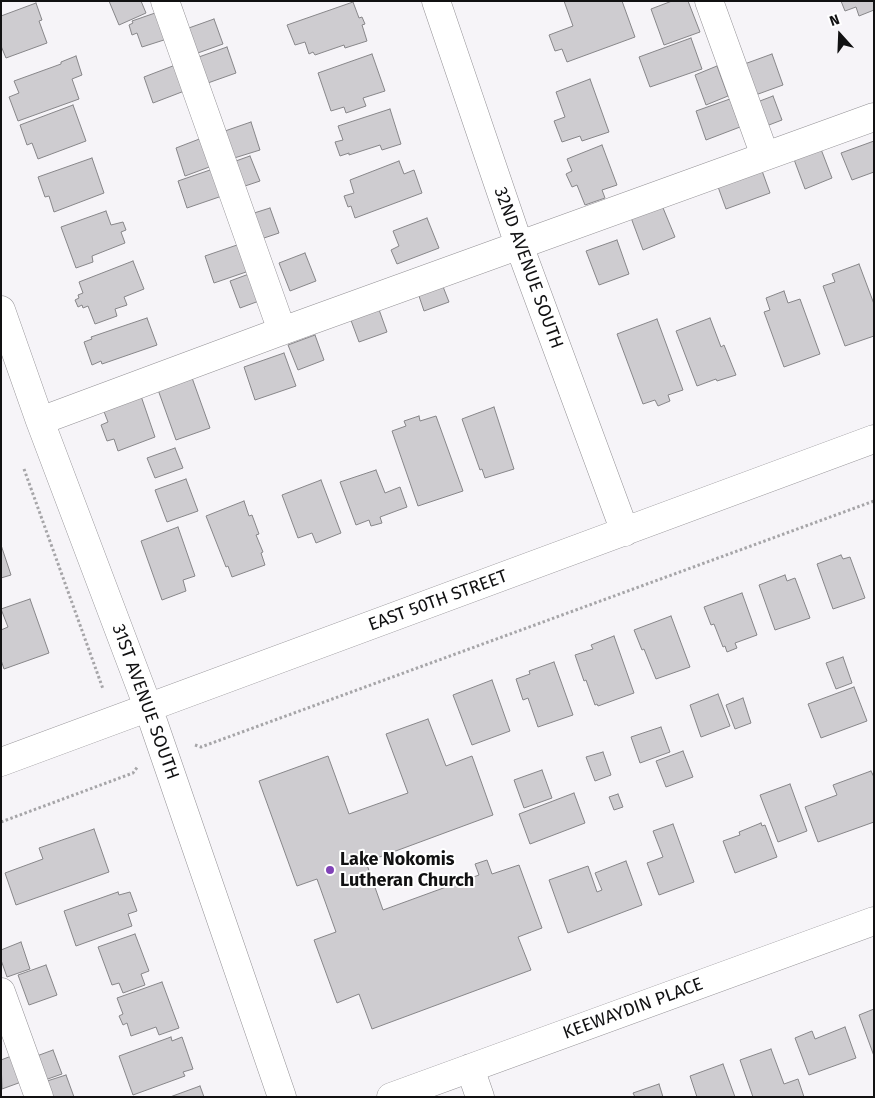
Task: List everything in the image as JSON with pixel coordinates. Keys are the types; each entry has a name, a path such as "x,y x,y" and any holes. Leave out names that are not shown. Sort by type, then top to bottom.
{"street":[{"path":"165,1 282,332"},
{"name":"32ND AVENUE SOUTH","path":"436,1 518,246 625,532"},
{"path":"709,1 765,156"},
{"path":"40,421 874,117"},
{"name":"31ST AVENUE SOUTH","path":"1,310 40,421 148,707 282,1097"},
{"name":"EAST 50TH STREET","path":"1,762 874,439"},
{"name":"KEEWAYDIN PLACE","path":"391,1097 874,921"},
{"path":"1,992 39,1097"},
{"path":"470,1068 480,1097"}],"path":[{"path":"21,460 103,689"},
{"path":"195,745 202,748 874,501"},
{"path":"1,822 133,774 141,762"}],"building":[{"path":"109,1 141,1 146,13 119,25"},
{"path":"564,1 622,1 635,37 567,62 562,49 555,51 549,35 573,26"},
{"path":"672,1 688,1 700,32 664,45 651,9"},
{"path":"841,1 874,1 874,10 859,16 856,7 845,11"},
{"path":"353,2 359,18 362,17 365,24 362,25 367,41 345,48 344,45 315,55 313,52 309,54 305,42 295,45 287,25"},
{"path":"36,3 42,20 39,21 47,43 6,58 1,46 1,16"},
{"path":"158,12 167,39 142,47 137,33 132,35 129,25 133,23 132,21"},
{"path":"214,19 223,44 195,54 186,29"},
{"path":"691,38 702,69 650,87 639,57"},
{"path":"227,47 236,73 205,84 196,58"},
{"path":"372,54 385,91 363,98 366,106 346,113 344,107 331,111 318,73"},
{"path":"772,54 783,85 750,97 739,66"},
{"path":"76,56 82,75 72,79 79,99 18,121 9,97 19,93 14,81 61,64 61,62"},
{"path":"178,64 187,90 153,103 144,77"},
{"path":"717,66 728,96 706,105 695,75"},
{"path":"590,79 609,132 582,141 580,136 562,142 554,121 565,117 556,92"},
{"path":"773,96 782,120 761,128 752,104"},
{"path":"730,99 740,127 706,140 696,111"},
{"path":"73,105 86,141 38,159 32,143 27,145 20,125"},
{"path":"390,109 401,144 382,150 380,145 340,156 335,142 343,140 338,126"},
{"path":"251,122 260,150 231,159 222,132"},
{"path":"202,138 212,166 185,176 176,148"},
{"path":"874,141 874,172 852,180 841,153"},
{"path":"819,144 832,178 805,189 792,154"},
{"path":"602,145 617,185 602,190 605,198 585,205 577,185 572,187 566,174 572,171 567,159"},
{"path":"250,156 260,181 242,187 233,162"},
{"path":"92,158 104,193 54,212 49,196 45,197 38,177"},
{"path":"399,161 404,174 414,170 422,193 355,218 351,206 348,207 344,196 354,193 350,180"},
{"path":"761,168 770,193 726,209 717,184"},
{"path":"213,169 222,196 187,208 178,181"},
{"path":"661,203 675,237 643,250 630,215"},
{"path":"270,208 279,233 261,239 251,214"},
{"path":"106,211 111,225 123,222 126,230 121,232 125,243 92,256 93,262 76,268 61,227"},
{"path":"427,218 439,248 397,264 391,250 399,246 393,231"},
{"path":"617,240 629,274 599,285 586,251"},
{"path":"240,244 249,271 214,283 205,256"},
{"path":"305,253 316,281 290,291 279,263"},
{"path":"133,261 144,289 124,297 127,305 115,309 117,316 95,324 88,306 83,308 82,305 78,307 75,300 79,298 78,295 83,293 79,282"},
{"path":"859,264 874,304 874,336 845,346 823,286 835,282 832,274"},
{"path":"249,274 259,301 240,308 230,281"},
{"path":"442,284 449,302 424,311 418,293"},
{"path":"784,291 788,303 800,299 820,354 784,367 764,312 770,310 766,298"},
{"path":"377,304 387,332 359,342 349,315"},
{"path":"147,318 157,345 102,364 101,361 92,365 84,342 92,339 91,337"},
{"path":"710,318 721,347 724,345 736,375 717,381 716,379 697,386 676,331"},
{"path":"657,319 683,390 668,395 670,401 658,406 655,400 643,404 617,334"},
{"path":"315,335 324,360 298,370 288,345"},
{"path":"284,353 296,386 255,400 244,367"},
{"path":"191,375 210,428 176,440 157,387"},
{"path":"141,396 155,437 118,451 114,439 107,441 101,425 108,422 103,409"},
{"path":"494,407 514,469 485,478 482,469 480,470 462,419"},
{"path":"419,416 420,421 436,416 463,491 418,506 392,431 406,426 404,421"},
{"path":"175,448 183,468 155,478 147,458"},
{"path":"376,470 385,493 400,487 407,507 380,517 382,523 371,526 369,520 356,525 340,482"},
{"path":"186,479 198,511 167,522 155,490"},
{"path":"321,480 341,533 316,543 312,533 298,538 282,495"},
{"path":"244,501 249,516 252,515 259,534 256,535 263,552 261,553 265,565 232,577 228,566 226,567 206,516"},
{"path":"178,527 195,576 183,580 186,591 162,600 141,541"},
{"path":"1,549 11,575 1,578"},
{"path":"841,555 843,559 850,557 865,598 833,609 817,564"},
{"path":"785,575 787,581 795,578 810,618 775,630 759,585"},
{"path":"742,593 757,635 735,643 737,648 727,652 725,646 723,647 714,624 711,625 704,607"},
{"path":"30,599 49,653 4,669 1,660 1,630 8,627 1,609"},
{"path":"671,616 690,667 656,679 634,630"},
{"path":"614,636 634,693 598,706 597,704 595,705 586,680 584,681 575,655 593,649 591,645"},
{"path":"843,657 852,683 836,689 826,663"},
{"path":"554,662 573,715 538,727 528,698 523,700 516,679 530,674 529,671"},
{"path":"492,680 510,731 472,745 453,695"},
{"path":"854,687 867,721 821,738 808,704"},
{"path":"718,694 730,726 701,737 690,705"},
{"path":"743,698 751,723 735,729 726,705"},
{"name":"Lake Nokomis Lutheran Church","path":"428,719 446,766 472,756 493,815 366,862 383,910 479,875 475,864 487,860 492,874 519,865 542,928 518,937 531,970 372,1029 359,994 337,1003 314,940 336,932 317,879 297,886 259,781 328,756 349,814 408,793 386,734"},
{"path":"661,727 670,752 640,763 631,737"},
{"path":"683,751 693,777 666,787 656,761"},
{"path":"603,752 611,775 595,781 586,757"},
{"path":"542,770 552,798 524,808 514,780"},
{"path":"871,771 874,777 874,822 818,842 805,807 837,795 833,785"},
{"path":"790,784 807,831 778,842 760,795"},
{"path":"574,793 585,823 530,844 519,814"},
{"path":"618,794 623,807 614,810 609,797"},
{"path":"761,823 762,826 765,825 777,857 735,873 723,841 740,835 739,832"},
{"path":"673,824 694,882 659,895 647,863 663,857 653,831"},
{"path":"94,829 109,872 16,905 5,873 43,859 39,848"},
{"path":"626,861 642,905 568,933 549,880 588,866 597,892 602,890 595,873"},
{"path":"118,892 119,895 130,892 137,911 128,914 132,926 76,946 64,911"},
{"path":"135,934 149,971 141,974 145,985 123,993 119,983 112,985 98,947"},
{"path":"21,942 30,969 7,977 1,960 1,950"},
{"path":"46,965 57,995 29,1005 18,975"},
{"path":"162,982 179,1028 159,1035 156,1027 131,1036 127,1023 123,1025 119,1016 123,1014 117,998"},
{"path":"874,1009 874,1056 859,1015"},
{"path":"845,1027 856,1058 809,1075 795,1038 812,1031 815,1039"},
{"path":"171,1037 172,1041 182,1037 193,1069 183,1072 185,1076 133,1095 119,1056"},
{"path":"771,1049 784,1084 798,1079 804,1097 753,1097 740,1060"},
{"path":"53,1050 62,1074 42,1081 34,1057"},
{"path":"14,1055 24,1081 2,1089 1,1060"},
{"path":"723,1064 735,1097 697,1097 690,1076"},
{"path":"66,1075 74,1097 49,1097 44,1082"},
{"path":"659,1084 663,1097 635,1097 633,1093"},
{"path":"200,1086 204,1097 170,1097"}],"place":[{"name":"Lake Nokomis Lutheran Church","path":"330,870"}]}
